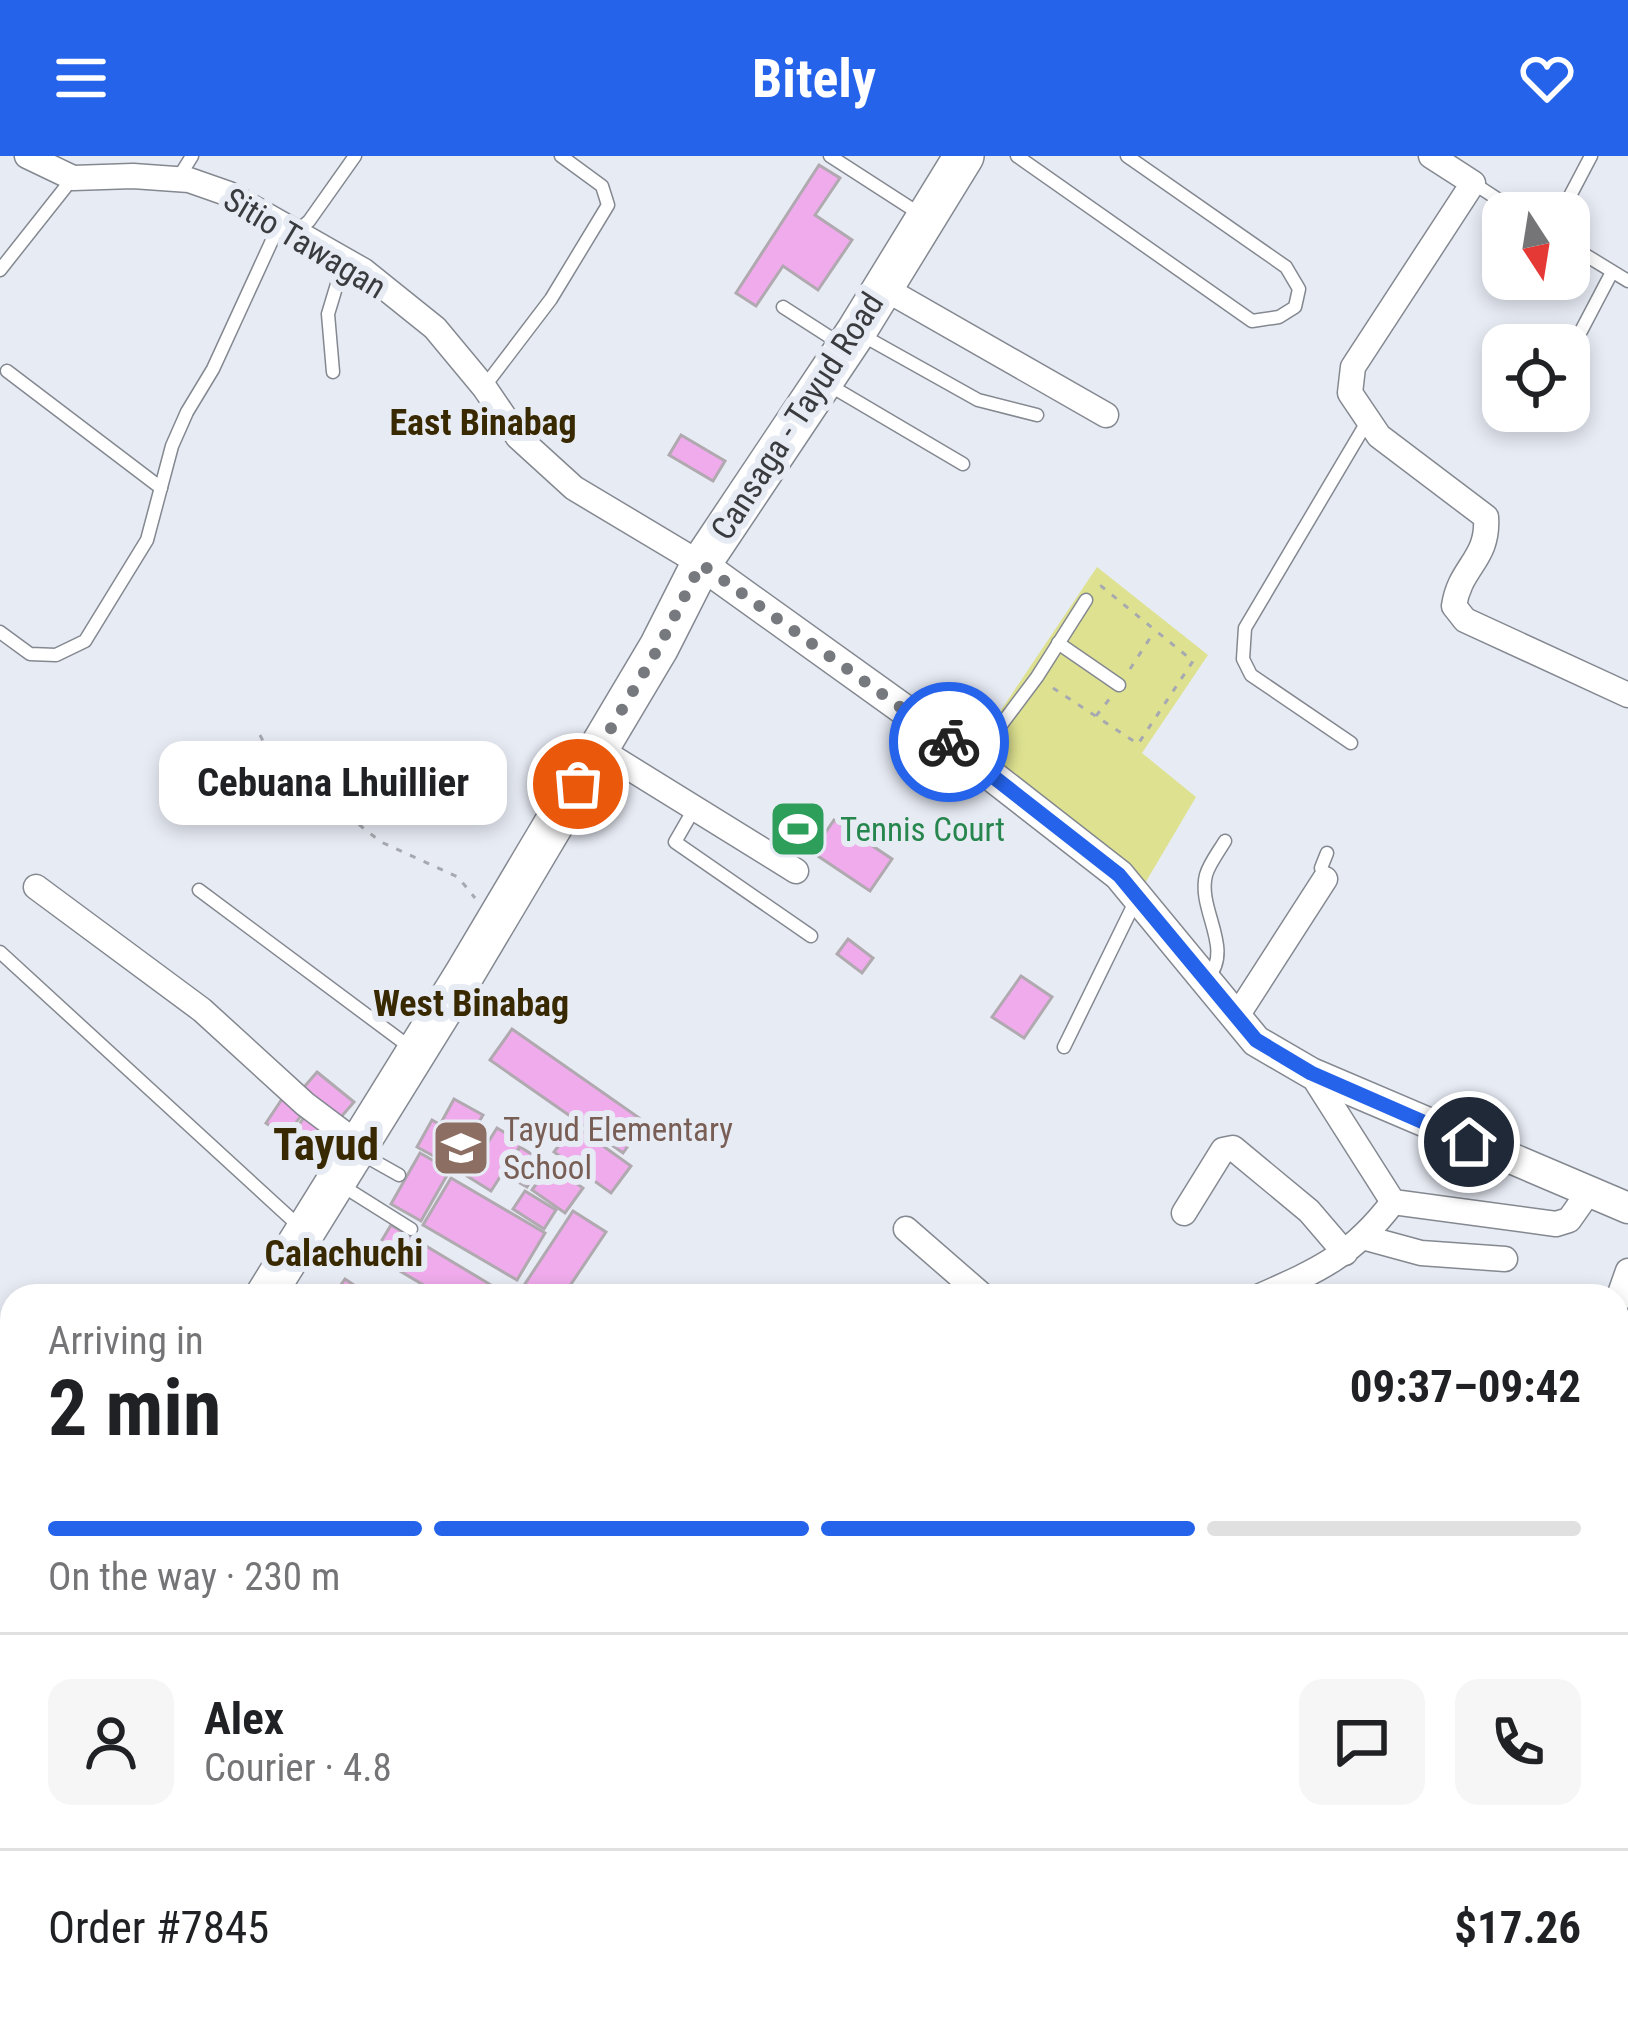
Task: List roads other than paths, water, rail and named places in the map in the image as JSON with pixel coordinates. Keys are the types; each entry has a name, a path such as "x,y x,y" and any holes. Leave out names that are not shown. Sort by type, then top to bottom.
{"highway":[{"name":"Cansaga - Tayud Road","path":"273,1284 659,647 701,564 850,340 964,156"}],"street":[{"name":"Sitio Tawagan","path":"26,156 73,178 186,167 364,271 435,328 518,437 574,488 701,564"},
{"path":"1432,156 1473,183 1353,367 1350,393 1379,436 1486,517 1488,542 1457,587 1454,606 1465,620 1628,695"},
{"path":"882,286 1106,415"},
{"path":"701,564 974,762 1119,875 1256,1040 1311,1073 1628,1208"},
{"path":"598,749 796,871"},
{"path":"1235,1019 1325,879"},
{"path":"36,887 202,1010 305,1104 352,1160"},
{"path":"1311,1073 1393,1202 1556,1224 1569,1220 1588,1193"},
{"path":"1184,1214 1223,1150 1233,1148 1356,1246 1505,1259"},
{"path":"1282,1284 1356,1246 1393,1202"},
{"path":"906,1229 969,1284"}],"lane":[{"path":"0,632 30,654 56,655 85,641 148,539 187,412 287,228 355,156"},
{"path":"484,387 551,299 608,205 602,186 562,156"},
{"path":"830,156 925,216"},
{"path":"1016,156 1252,321 1279,317 1295,307 1299,289 1286,267 1126,156"},
{"path":"1042,172 1053,156"},
{"path":"1573,192 1591,156"},
{"path":"0,269 73,178"},
{"path":"1473,183 1487,192"},
{"path":"1590,258 1628,281"},
{"path":"333,371 328,314 344,260"},
{"path":"1585,324 1612,272"},
{"path":"783,307 977,400 1037,415"},
{"path":"7,371 161,488"},
{"path":"821,380 963,464"},
{"path":"1351,742 1251,675 1243,659 1246,628 1367,422"},
{"path":"974,762 1086,600"},
{"path":"1058,644 1119,685"},
{"path":"694,809 675,842 811,936"},
{"path":"1205,982 1216,969 1218,952 1206,873 1226,841"},
{"path":"1325,879 1321,868 1327,853"},
{"path":"199,890 417,1052"},
{"path":"1064,1047 1137,898"},
{"path":"0,952 306,1232"},
{"path":"352,1160 399,1175"},
{"path":"352,1160 411,1229"}],"place":[{"name":"Cebuana Lhuillier","path":"578,784"},
{"name":"Tennis Court","path":"798,829"},
{"name":"Tayud Elementary School","path":"461,1148"}],"district":[{"name":"East Binabag","path":"483,423"},
{"name":"West Binabag","path":"471,1004"},
{"name":"Tayud","path":"326,1144"},
{"name":"Calachuchi","path":"344,1254"}]}
